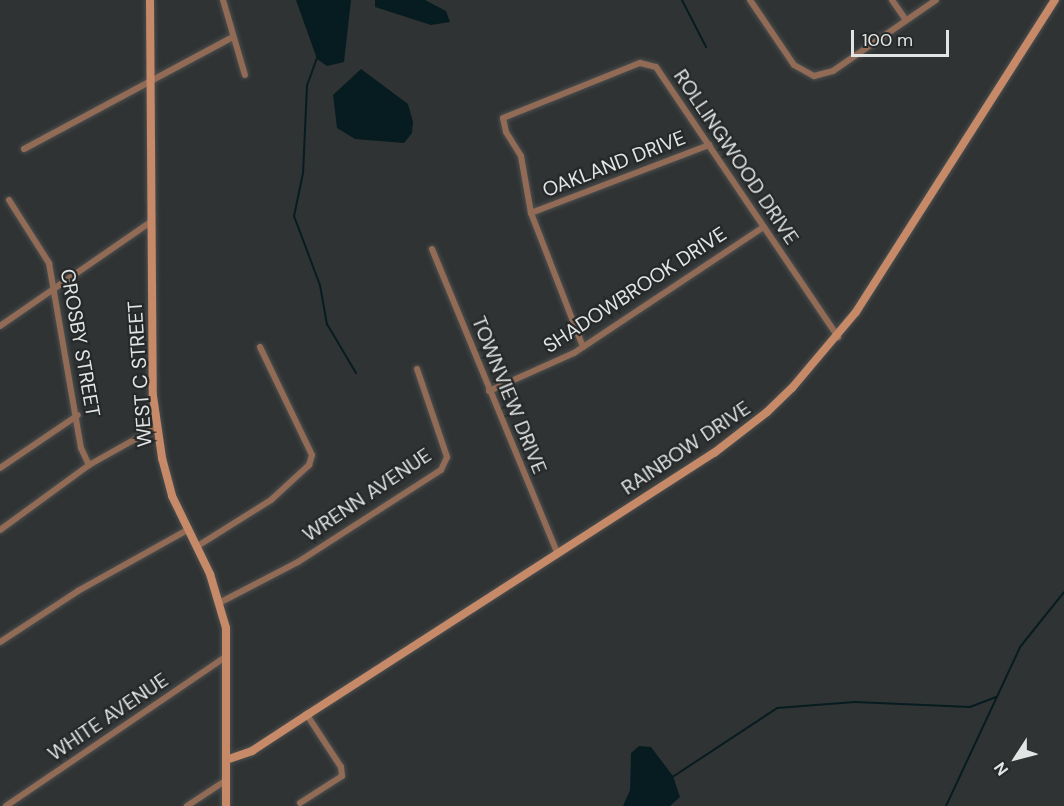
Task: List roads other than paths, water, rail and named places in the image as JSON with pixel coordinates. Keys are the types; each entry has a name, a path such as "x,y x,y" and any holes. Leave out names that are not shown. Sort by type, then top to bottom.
{"street":[{"name":"WEST C STREET","path":"150,0 151,356 157,427 172,496 221,602 228,656 226,806"},
{"path":"223,0 245,75"},
{"path":"750,0 794,65 814,76 833,71 936,0"},
{"path":"892,0 906,20"},
{"name":"RAINBOW DRIVE","path":"226,760 252,751 746,430 792,388 838,337 1055,0"},
{"path":"24,149 234,37"},
{"name":"ROLLINGWOOD DRIVE","path":"583,347 531,213 521,156 502,125 503,118 520,108 650,62 709,145 838,337"},
{"name":"OAKLAND DRIVE","path":"531,213 709,145"},
{"name":"CROSBY STREET","path":"9,200 49,263 78,416 81,448 89,465"},
{"path":"0,326 151,222"},
{"name":"SHADOWBROOK DRIVE","path":"489,391 583,347 764,227"},
{"name":"TOWNVIEW DRIVE","path":"432,249 557,553"},
{"path":"196,547 272,500 309,465 312,455 260,347"},
{"name":"WRENN AVENUE","path":"221,602 278,574 441,470 447,457 417,369"},
{"path":"0,468 78,416"},
{"path":"0,530 89,465 157,427"},
{"path":"0,642 187,530"},
{"name":"WHITE AVENUE","path":"6,806 228,656"},
{"path":"300,803 342,776 341,767 308,715"},
{"path":"187,806 225,781"}],"water":[{"path":"296,0 351,0 344,62 327,66 317,59"},
{"path":"375,0 425,0 446,11 450,22 431,25 375,7"},
{"path":"361,69 408,104 413,122 412,133 404,143 355,139 337,128 333,95"},
{"path":"639,746 651,747 673,776 680,797 670,806 623,806 630,790 631,753"}],"waterway":[{"path":"682,0 706,47"},
{"path":"317,58 307,86 303,173 294,216 320,285 327,324 356,373"},
{"path":"946,806 1020,647 1064,592"},
{"path":"671,778 777,708 855,702 970,707 996,697"}]}
